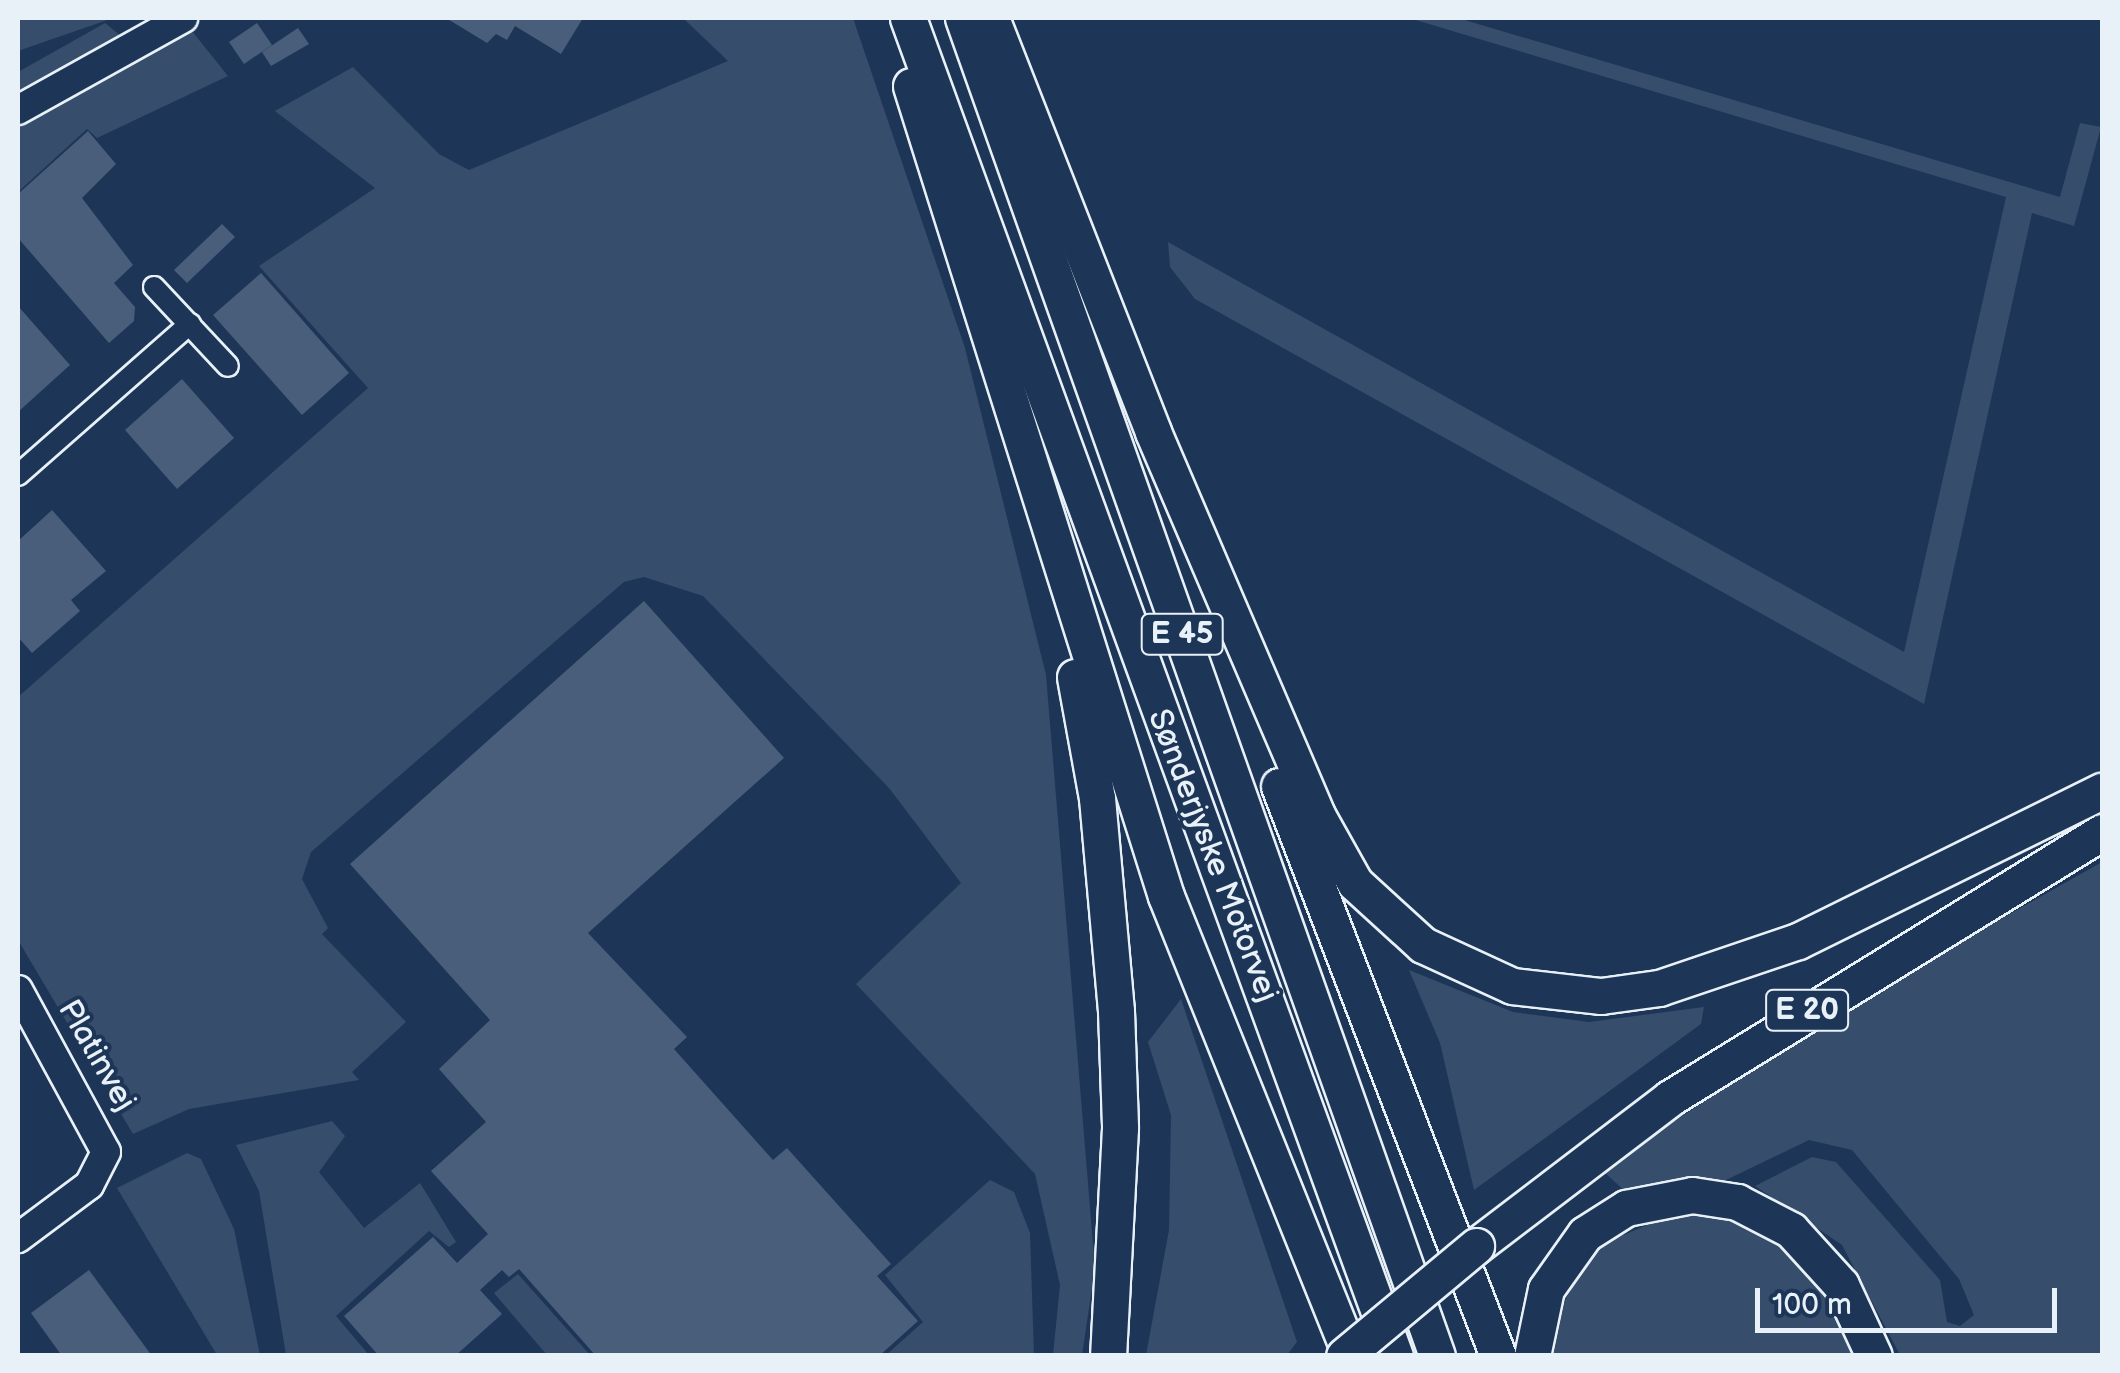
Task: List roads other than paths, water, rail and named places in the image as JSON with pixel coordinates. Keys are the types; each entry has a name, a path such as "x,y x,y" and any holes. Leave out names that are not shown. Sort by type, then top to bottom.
{"highway":[{"path":"893,18 1036,495 1166,896 1347,1356 1476,1246"},
{"name":"Sønderjyske Motorvej","path":"908,18 1395,1356"},
{"name":"Sønderjyske Motorvej","path":"963,18 1437,1356"},
{"path":"992,18 1153,432 1498,1356"},
{"path":"1153,432 1317,816 1355,883 1423,945 1512,986 1601,996 1716,972 1894,897 2102,790"},
{"path":"1036,495 1079,694 1109,902 1120,1128 1108,1356"},
{"name":"E 20","path":"1370,1356 1476,1246 1523,1206 1686,1088 2102,832"},
{"path":"1532,1356 1546,1289 1585,1234 1626,1208 1692,1196 1737,1202 1792,1230 1849,1297 1874,1356"}],"street":[{"path":"18,110 183,18"},
{"path":"154,286 228,366"},
{"path":"18,475 190,324"},
{"name":"Platinvej","path":"18,990 106,1152 88,1185 18,1238"}]}
